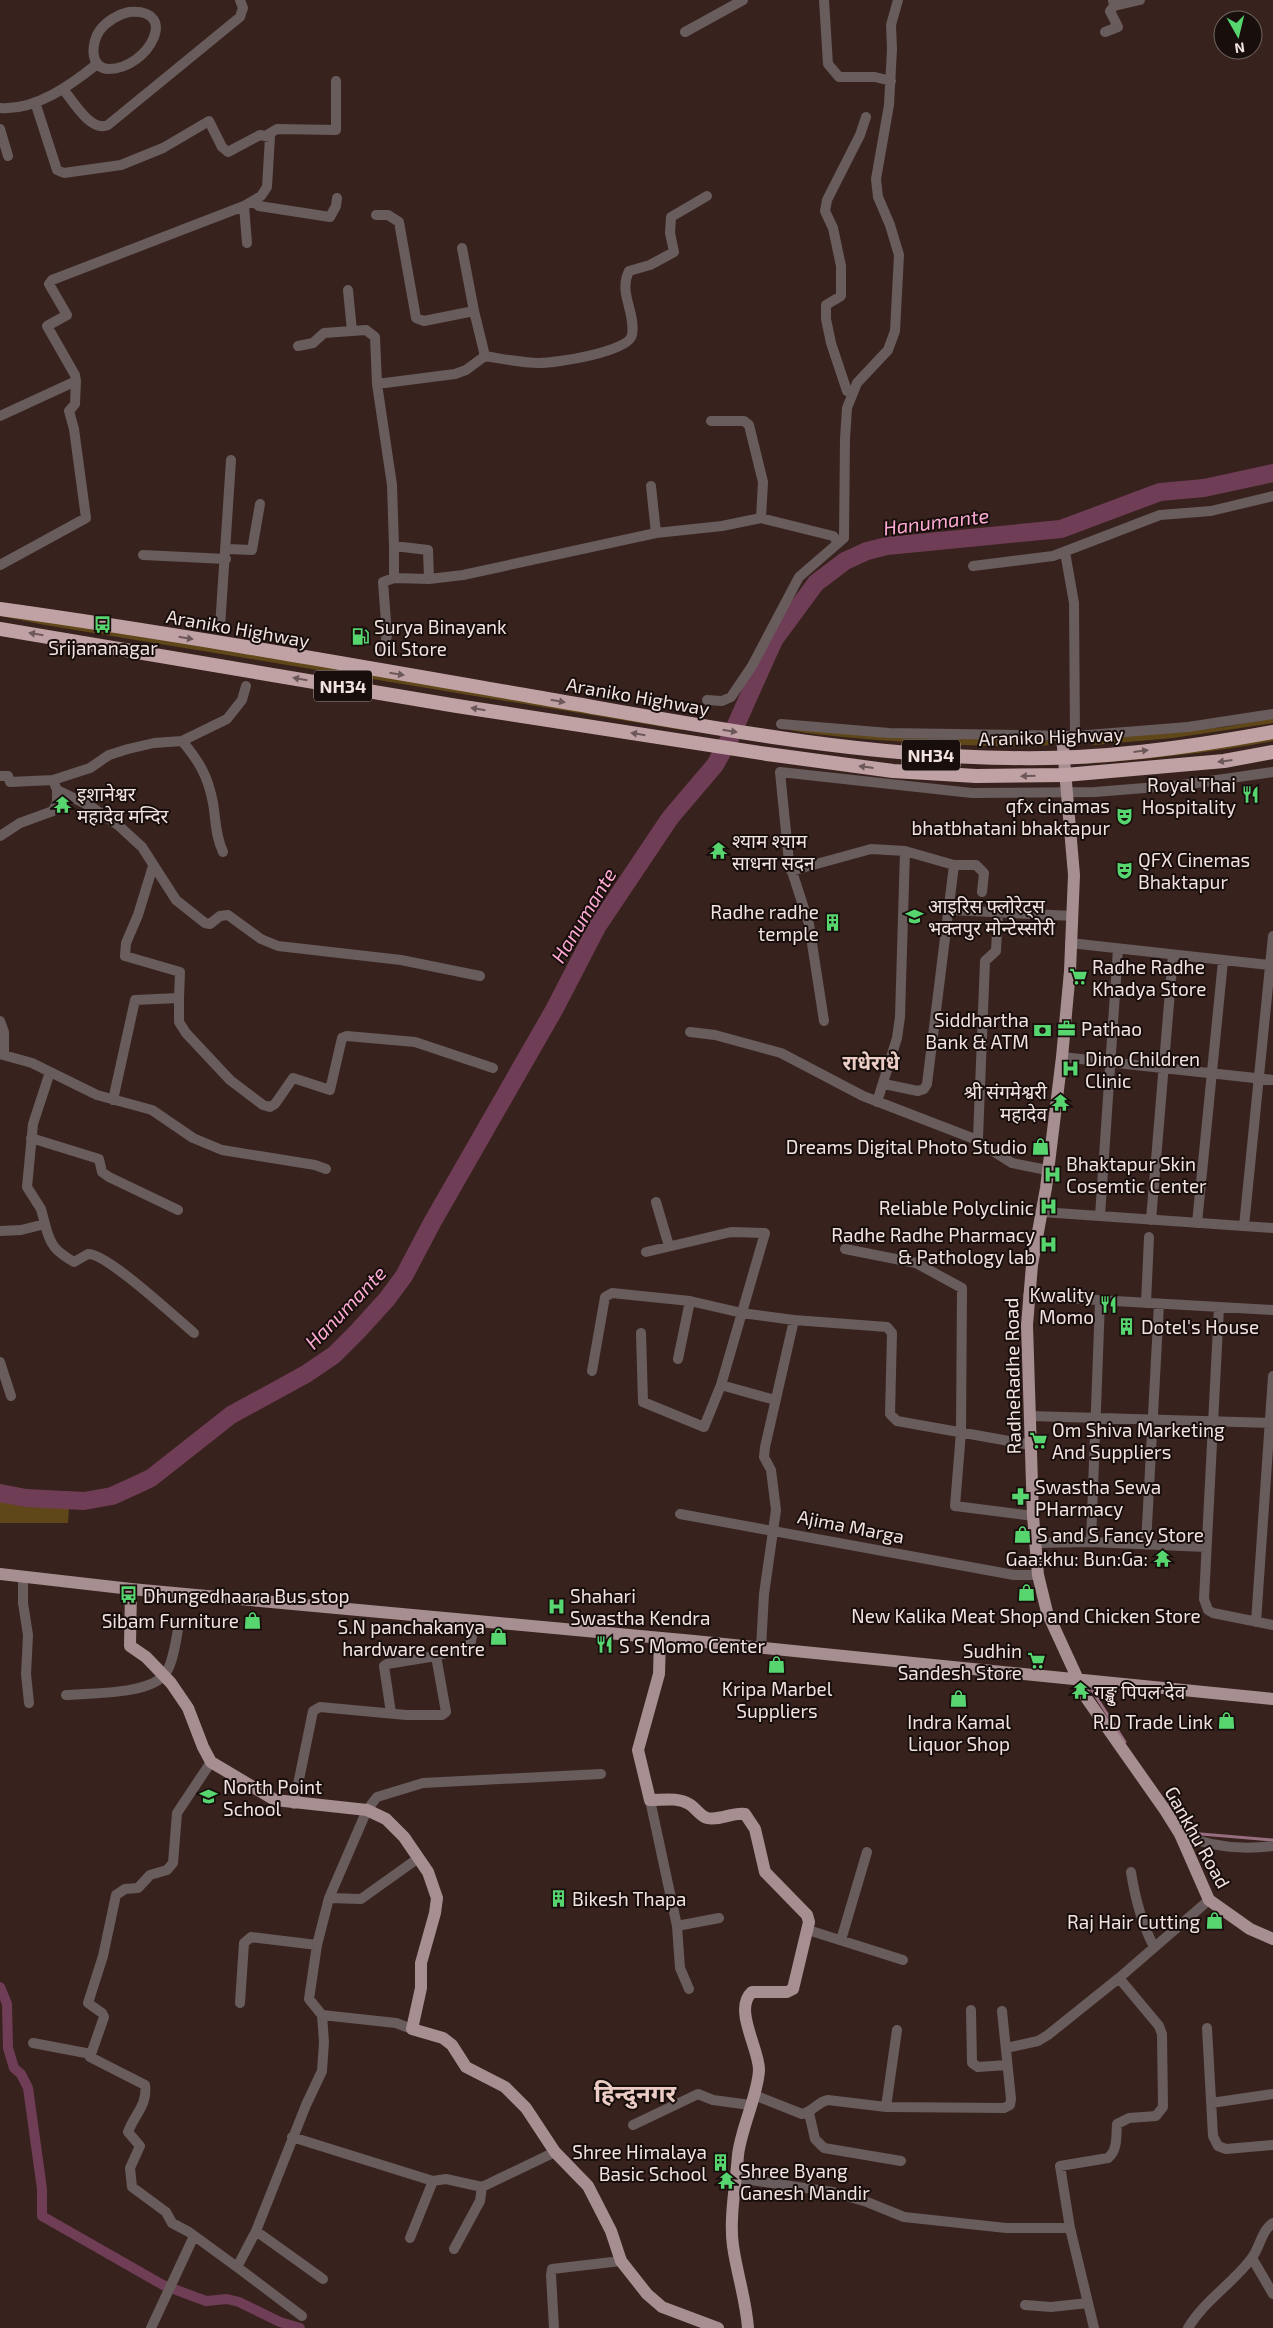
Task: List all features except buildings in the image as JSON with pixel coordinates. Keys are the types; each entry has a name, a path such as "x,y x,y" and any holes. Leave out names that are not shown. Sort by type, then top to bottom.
{"highway":[{"name":"Araniko Highway","path":"0,610 230,646 770,738 865,750 937,756 1064,757 1138,752 1273,732"},
{"name":"Araniko Highway","path":"0,629 458,706 767,754 893,770 976,776 1065,775 1224,761 1273,752"}],"main road":[{"name":"RadheRadhe Road","path":"1068,736 1064,757 1072,841 1073,916 1062,1057 1042,1212 1028,1296 1033,1516 1038,1575 1047,1612 1079,1680"},
{"path":"0,1574 131,1589 660,1638 1273,1699"},
{"path":"131,1589 129,1644 164,1675 188,1708 211,1762 260,1793 275,1800 294,1804 368,1810 386,1819 404,1837 428,1872 437,1898 421,1963 421,1988 412,2029 443,2038 452,2045 466,2068 496,2082 512,2093 526,2108 555,2152 588,2186 611,2232 621,2261 633,2280 662,2307 714,2327"},
{"path":"660,1638 659,1674 638,1750 650,1800 676,1800 689,1804 704,1818 712,1819 739,1813 745,1814 755,1829 765,1872 807,1915 809,1922 793,1989 787,1992 752,1992 746,1997 747,2026 759,2059 759,2074 739,2151 733,2245 747,2308 748,2328"},
{"name":"Gankhu Road","path":"1079,1680 1087,1700 1124,1749 1180,1834 1209,1900 1250,1929 1273,1938"}],"street":[{"path":"63,89 94,126 103,128 240,18 243,8 240,0"},
{"path":"685,32 743,0"},
{"path":"824,0 828,64 840,77 875,77 891,81"},
{"path":"707,700 722,701 731,697 761,650 799,576 844,538 845,438 850,396 857,383 888,350 895,331 899,255 878,197 876,179 891,81 891,31 898,0"},
{"path":"1105,32 1118,27 1110,11 1113,3 1140,0"},
{"path":"129,12 143,12 152,19 156,31 154,40 140,57 125,66 116,68 108,69 97,64 94,56 95,39 108,23 129,12"},
{"path":"0,108 35,102 63,89 97,64"},
{"path":"35,102 57,170 64,173 121,164 163,148 209,121 222,147 228,152 260,135 267,135 277,129 336,130 336,81"},
{"path":"847,391 826,320 826,305 840,296 841,266 833,228 825,210 827,200 860,135 866,117"},
{"path":"0,129 8,156"},
{"path":"0,565 86,518 74,429 69,411 75,404 75,375 47,326 67,315 49,284 52,280 249,204 262,196 267,187 270,136 267,135"},
{"path":"377,384 455,374 466,370 485,356 546,362 591,355 626,344 632,336 632,326 624,288 629,271 650,265 674,252 670,233 671,217 707,196"},
{"path":"249,204 330,217 336,206 337,198"},
{"path":"246,243 249,204"},
{"path":"376,215 388,215 398,222 416,318 424,321 474,311"},
{"path":"462,248 485,356"},
{"path":"348,290 352,331"},
{"path":"298,346 313,343 324,333 366,330 375,337 377,384 392,485 394,578"},
{"path":"0,416 76,381"},
{"path":"711,421 744,421 749,425 763,482 761,518"},
{"path":"220,628 231,460"},
{"path":"651,486 656,533"},
{"path":"973,566 1043,558 1065,552 1143,520 1160,515 1211,511 1273,496"},
{"path":"144,555 226,554 252,550 260,504"},
{"path":"384,648 387,635 383,582 394,578 429,579 511,566 656,533 722,526 761,518 833,536 838,542"},
{"path":"394,546 428,550 429,579"},
{"path":"1065,552 1074,603 1068,736"},
{"path":"55,785 90,768 109,755 154,743 182,742 227,719 242,700 246,686"},
{"path":"781,724 889,734 1068,736 1188,727 1273,714"},
{"path":"182,742 200,763 204,771 214,805 214,819 223,852"},
{"path":"824,1021 809,924 791,871 780,772 972,793 1066,792 1182,785 1273,772"},
{"path":"0,776 8,776 10,782 55,785 118,826 142,847 176,900 205,923 210,924 220,916 228,915 261,939 278,946 402,960 480,976"},
{"path":"0,836 20,823 52,811 57,802 55,785"},
{"path":"791,871 861,850 891,849 905,851 954,865 970,863 981,868 984,873 982,892"},
{"path":"877,1102 884,1084 900,1017 905,851"},
{"path":"884,1084 918,1091 924,1089 927,1084 954,865"},
{"path":"153,866 138,915 126,944 125,956 180,972 178,1022 230,1080 263,1105 270,1107 275,1104 293,1078 330,1090 342,1038 347,1036 415,1042 492,1068"},
{"path":"949,910 1073,916"},
{"path":"972,1138 978,1138 985,961 996,951 998,912"},
{"path":"1244,1226 1272,936"},
{"path":"1070,943 1269,965"},
{"path":"1100,1216 1112,1062 1118,948"},
{"path":"1151,1220 1173,955"},
{"path":"1198,1223 1214,1073 1223,961"},
{"path":"113,1100 135,1000 179,998"},
{"path":"0,1021 4,1032 2,1054 26,1060 113,1100 141,1105 152,1110 193,1138 222,1150 315,1165 326,1169"},
{"path":"690,1032 715,1035 781,1052 877,1102 972,1138 1012,1163 1047,1170"},
{"path":"1062,1057 1273,1080"},
{"path":"50,1072 35,1116 31,1138 28,1187 41,1209 50,1242 74,1262 88,1254 97,1256 141,1287 194,1333"},
{"path":"31,1138 99,1158 102,1172 109,1177 178,1210"},
{"path":"656,1202 669,1246"},
{"path":"1042,1212 1273,1228"},
{"path":"0,1231 20,1230 45,1224"},
{"path":"641,1333 643,1402 704,1426 721,1385 765,1233 731,1232 646,1252"},
{"path":"1146,1303 1149,1237"},
{"path":"845,1249 916,1263 962,1288 960,1432 955,1506 1033,1516"},
{"path":"592,1371 605,1297 612,1293 690,1301 742,1313 794,1320 887,1327 892,1332 890,1414 892,1418 897,1421 1031,1444"},
{"path":"1028,1296 1273,1310"},
{"path":"1091,1542 1100,1300"},
{"path":"678,1359 690,1301"},
{"path":"1146,1544 1159,1304"},
{"path":"1219,1308 1204,1599 1208,1610 1213,1613 1273,1625"},
{"path":"680,1514 774,1529 776,1510 771,1470 764,1457 794,1320"},
{"path":"0,1362 11,1396"},
{"path":"1256,1622 1272,1423 1273,1376"},
{"path":"721,1385 775,1400"},
{"path":"1030,1416 1272,1423"},
{"name":"Ajima Marga","path":"761,1648 764,1594 774,1529 1014,1575 1038,1575"},
{"path":"1036,1543 1091,1542 1206,1547"},
{"path":"24,1577 23,1603 28,1635 26,1674 29,1703"},
{"path":"391,1713 384,1666 436,1656 470,1646 475,1621"},
{"path":"66,1695 135,1689 164,1675 171,1659 179,1624"},
{"path":"294,1804 313,1711 320,1707 431,1716 442,1715 446,1712 436,1656"},
{"path":"211,1762 177,1813 173,1863 170,1867 150,1875 138,1888 124,1889 116,1895 103,1956 88,2003 102,2013 104,2017 91,2054 94,2060 145,2085 146,2096 140,2113 128,2132 140,2146 130,2168 132,2187 166,2212 172,2223 194,2236 302,2316"},
{"path":"237,2267 256,2231 292,2137 322,2071 324,2042 322,2015 309,1998 317,1945 330,1898 368,1810 377,1797 423,1783 601,1774"},
{"path":"650,1800 677,1926 680,1968 689,1989"},
{"path":"1180,1834 1197,1842 1225,1847 1251,1848 1273,1846"},
{"path":"842,1940 867,1852"},
{"path":"330,1898 361,1899 418,1858"},
{"path":"1131,1872 1146,1933 1154,1947"},
{"path":"1006,2048 1038,2041 1048,2035 1209,1900"},
{"path":"677,1926 719,1918"},
{"path":"808,1930 903,1960"},
{"path":"240,2003 244,1943 247,1939 251,1937 317,1945"},
{"path":"1094,2328 1070,2228 1060,2166 1108,2158 1113,2154 1115,2148 1117,2124 1129,2118 1156,2116 1163,2107 1162,2034 1159,2026 1118,1978"},
{"path":"971,2010 972,2063 978,2067 1008,2065"},
{"path":"633,2125 698,2094 713,2100 752,2100 802,2114 809,2113 820,2101 828,2100 886,2107 1004,2108 1010,2105 1011,2099 1002,2011"},
{"path":"322,2015 396,2023 412,2029"},
{"path":"1207,2028 1213,2136 1218,2146 1226,2149 1273,2145"},
{"path":"886,2107 897,2030"},
{"path":"33,2043 91,2054"},
{"path":"1211,2103 1273,2094"},
{"path":"809,2113 815,2139 824,2148 901,2161"},
{"path":"292,2137 433,2182 446,2179 482,2187 555,2152"},
{"path":"736,2178 833,2192 867,2202 904,2217 1006,2228 1070,2228"},
{"path":"410,2238 433,2182"},
{"path":"454,2249 480,2201 482,2187"},
{"path":"1188,2328 1202,2307 1228,2285 1252,2258 1268,2227 1273,2224"},
{"path":"256,2231 322,2279"},
{"path":"151,2328 194,2236"},
{"path":"1252,2258 1273,2294"},
{"path":"554,2328 552,2269 621,2261"},
{"path":"1025,2305 1051,2307 1088,2303"}],"shaded area":[{"path":"0,613 683,725 682,730 45,625 0,616"},
{"path":"1273,718 1273,723 1173,738 1093,745 1094,739 1225,727"},
{"path":"783,728 1053,741 1053,744 1006,746 920,743 832,736"},
{"path":"1273,736 1273,741 1224,749 1152,758 1078,764"},
{"path":"0,1484 17,1489 35,1491 70,1491 68,1523 0,1523"}],"waterway":[{"name":"Hanumante","path":"0,1493 26,1498 84,1501 112,1496 151,1478 231,1415 306,1374 334,1355 387,1299 404,1276 433,1221 554,1010 597,927 670,818 715,765 731,736 774,640 816,583 845,561 867,551 887,546 1061,529 1160,492 1204,488 1273,473"},
{"path":"1088,1684 1125,1742"},
{"path":"1189,1833 1273,1840"},
{"path":"0,1987 7,2004 8,2048 14,2068 21,2074 28,2088 42,2189 42,2216 163,2285 206,2301 227,2299 239,2302 280,2322 300,2328"}],"place":[{"name":"Srijananagar","path":"103,624"},
{"name":"Surya Binayank Oil Store","path":"360,637"},
{"name":"Royal Thai Hospitality","path":"1250,795"},
{"name":"इशानेश्वर महादेव मन्दिर","path":"63,804"},
{"name":"qfx cinamas bhatbhatani bhaktapur","path":"1124,816"},
{"name":"श्याम श्याम साधना सदन","path":"718,851"},
{"name":"QFX Cinemas Bhaktapur","path":"1124,870"},
{"name":"आइरिस फ्लोरेट्स भक्तपुर मोन्टेस्सोरी","path":"914,916"},
{"name":"Radhe radhe temple","path":"833,922"},
{"name":"Radhe Radhe Khadya Store","path":"1078,977"},
{"name":"Pathao","path":"1067,1028"},
{"name":"Siddhartha Bank & ATM","path":"1043,1030"},
{"name":"Dino Children Clinic","path":"1071,1069"},
{"name":"श्री संगमेश्वरी महादेव","path":"1061,1102"},
{"name":"Dreams Digital Photo Studio","path":"1041,1146"},
{"name":"Bhaktapur Skin Cosemtic Center","path":"1052,1174"},
{"name":"Reliable Polyclinic","path":"1048,1207"},
{"name":"Radhe Radhe Pharmacy & Pathology lab","path":"1049,1245"},
{"name":"Kwality Momo","path":"1108,1305"},
{"name":"Dotel's House","path":"1127,1326"},
{"name":"Om Shiva Marketing And Suppliers","path":"1038,1440"},
{"name":"Swastha Sewa PHarmacy","path":"1021,1497"},
{"name":"S and S Fancy Store","path":"1023,1534"},
{"name":"Gaa:khu: Bun:Ga:","path":"1162,1558"},
{"name":"New Kalika Meat Shop and Chicken Store","path":"1026,1592"},
{"name":"Dhungedhaara Bus stop","path":"129,1595"},
{"name":"Shahari Swastha Kendra","path":"556,1606"},
{"name":"Sibam Furniture","path":"253,1620"},
{"name":"S.N panchakanya hardware centre","path":"499,1637"},
{"name":"S S Momo Center","path":"605,1645"},
{"name":"Sudhin Sandesh Store","path":"1036,1661"},
{"name":"Kripa Marbel Suppliers","path":"777,1665"},
{"name":"गङ्खु पिपल देव","path":"1080,1691"},
{"name":"Indra Kamal Liquor Shop","path":"959,1698"},
{"name":"R.D Trade Link","path":"1227,1721"},
{"name":"North Point School","path":"209,1797"},
{"name":"Bikesh Thapa","path":"558,1898"},
{"name":"Raj Hair Cutting","path":"1214,1921"},
{"name":"Shree Himalaya Basic School","path":"721,2162"},
{"name":"Shree Byang Ganesh Mandir","path":"726,2181"}],"district":[{"name":"राधेराधे","path":"871,1062"},
{"name":"हिन्दुनगर","path":"635,2092"}]}
